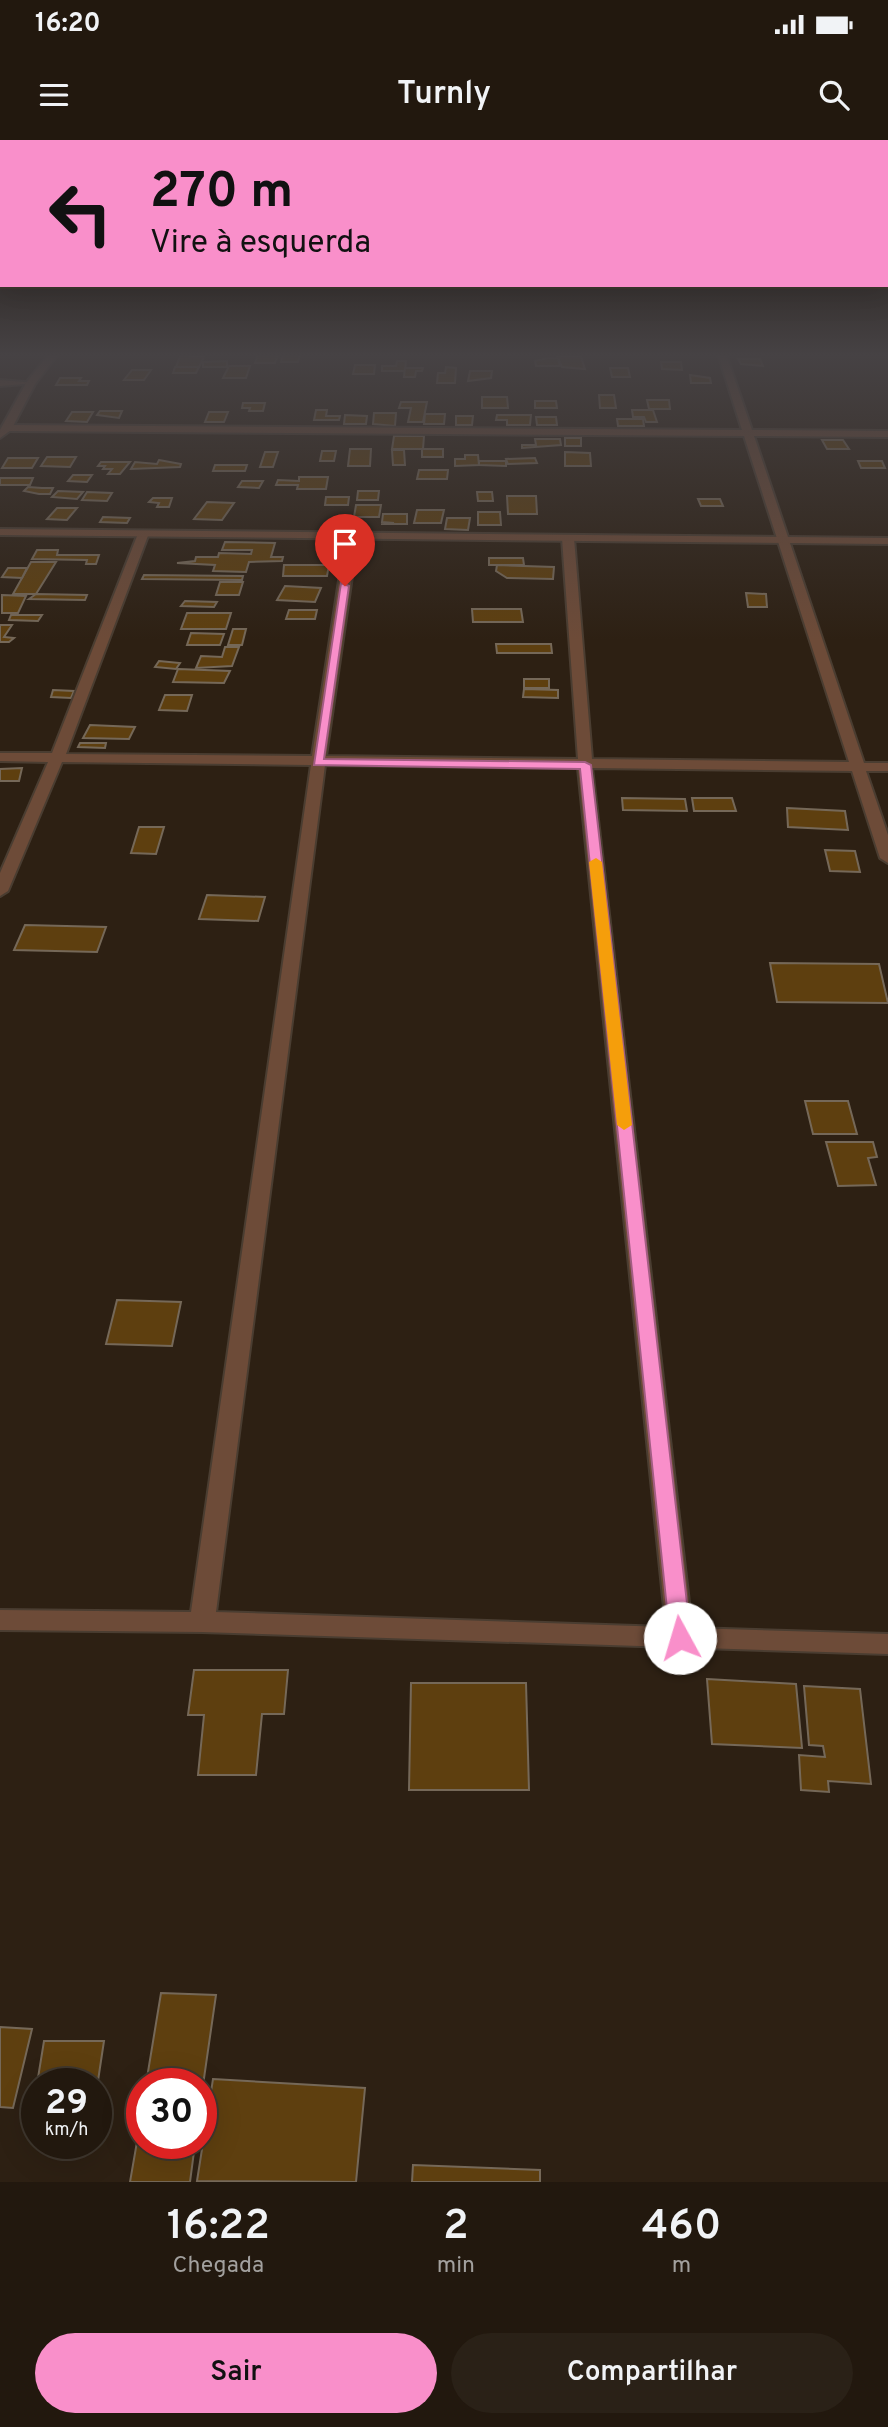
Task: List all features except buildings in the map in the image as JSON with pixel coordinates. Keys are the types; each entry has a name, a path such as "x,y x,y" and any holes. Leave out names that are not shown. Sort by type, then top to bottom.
{"street":[{"path":"752,449 888,858"},
{"path":"0,532 888,541"},
{"path":"0,891 57,758 143,533"},
{"path":"202,1622 318,763 352,535"},
{"path":"568,538 585,765 680,1638"},
{"path":"0,757 318,763 888,767"},
{"path":"0,1620 202,1622 888,1644"}],"slow traffic":[{"path":"596,862 624,1125"}],"route":[{"path":"345,586 318,763 585,765 680,1638"}]}
